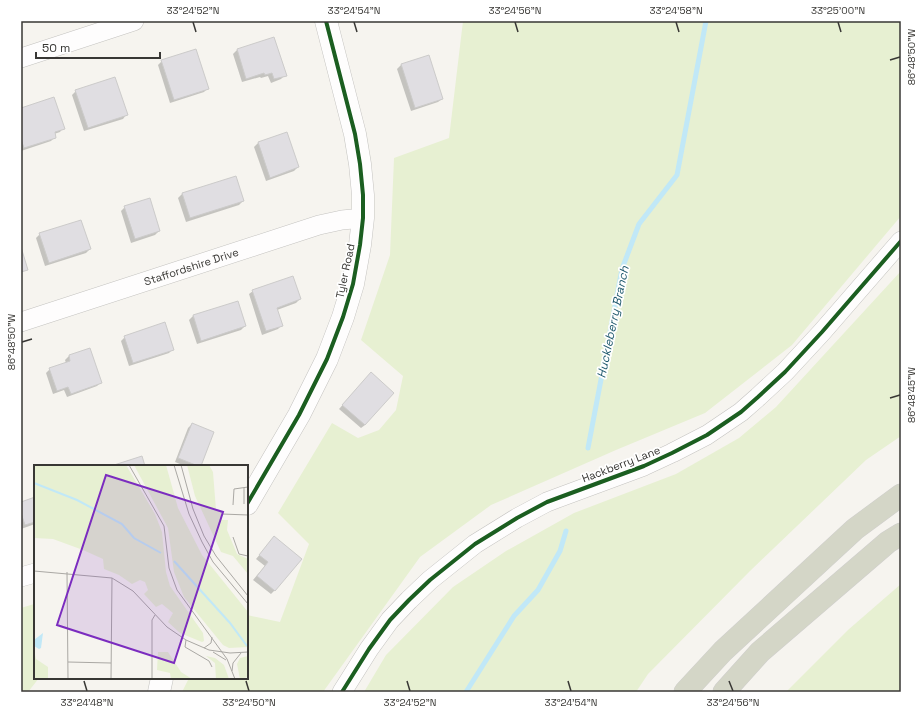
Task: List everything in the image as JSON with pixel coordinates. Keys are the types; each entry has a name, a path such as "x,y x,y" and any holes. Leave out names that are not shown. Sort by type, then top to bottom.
{"highway":[{"path":"685,692 723,651 855,529 901,495"},
{"path":"724,692 760,652 888,542 901,534"}],"street":[{"path":"21,58 134,21"},
{"name":"Tyler Road","path":"248,502 299,415 327,359 344,317 353,284 360,245 363,218 360,164 356,141 326,21"},
{"name":"Staffordshire Drive","path":"21,322 319,225 342,220 363,218"},
{"name":"Hackberry Lane","path":"342,692 369,649 390,620 430,580 474,544 547,502 644,466 672,453 707,435 741,412 785,372 901,241"},
{"path":"21,577 34,572"},
{"path":"159,692 162,679"}],"green space":[{"path":"463,21 901,21 901,216 792,345 705,413 491,505 420,557 323,692 182,692 188,679 248,679 248,615 280,622 309,544 278,513 332,423 358,438 379,430 396,410 403,376 361,340 390,255 394,158 449,138"},
{"path":"901,271 901,436 866,460 750,571 648,674 636,692 364,692 386,655 453,587 506,551 574,513 676,474 739,438 776,407"},
{"path":"901,584 901,692 786,692 848,630"},
{"path":"34,604 34,679 38,679 28,692 21,692 21,608"}],"building":[{"path":"274,37 287,76 274,79 272,73 265,75 264,73 246,79 237,49"},
{"path":"196,49 209,89 174,100 161,60"},
{"path":"429,55 443,99 415,108 401,64"},
{"path":"115,77 128,115 88,128 75,90"},
{"path":"54,97 65,129 55,132 56,138 24,148 21,139 21,108"},
{"path":"287,132 299,167 270,178 258,142"},
{"path":"236,176 244,201 190,218 182,193"},
{"path":"150,198 160,231 135,239 124,206"},
{"path":"81,220 91,249 49,263 39,233"},
{"path":"21,247 28,270 21,272"},
{"path":"293,276 301,299 277,308 283,326 266,331 252,290"},
{"path":"238,301 246,326 201,341 193,315"},
{"path":"165,322 174,350 133,363 124,336"},
{"path":"90,348 102,383 71,394 68,387 57,391 49,368 70,361 69,355"},
{"path":"371,372 394,393 365,425 342,405"},
{"path":"192,423 214,432 201,465 196,465 178,458"},
{"path":"142,456 145,465 114,465"},
{"path":"34,497 34,522 25,525 21,513 21,502"},
{"path":"274,536 302,559 275,591 257,576 268,562 259,555"}],"waterway":[{"name":"Huckleberry Branch","path":"588,448 622,269 639,224 677,175 706,21"},
{"name":"Huckleberry Branch","path":"466,692 514,616 538,590 560,551 566,531"}],"cycle path":[{"path":"248,502 299,415 327,359 343,317 353,284 360,245 363,218 363,195 360,164 355,134 326,21"},
{"path":"342,692 369,649 390,620 430,580 475,544 517,518 547,502 644,466 672,453 707,435 741,412 785,372 901,241"}]}
